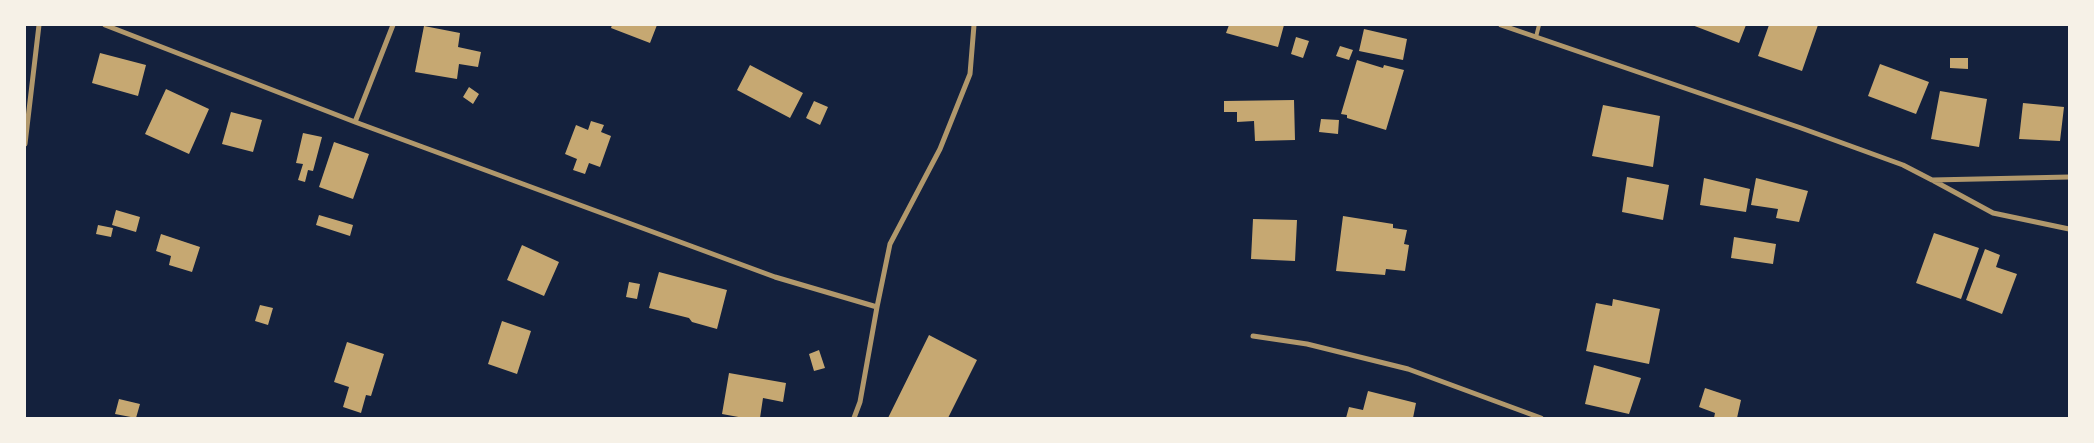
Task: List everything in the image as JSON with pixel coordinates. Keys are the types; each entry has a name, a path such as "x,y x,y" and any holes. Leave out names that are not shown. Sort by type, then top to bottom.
{"street":[{"path":"25,144 38,25"},
{"path":"105,25 355,122 774,277 877,307"},
{"path":"355,122 392,25"},
{"path":"854,418 860,402 890,244 940,149 970,74 974,25"},
{"path":"1501,25 1903,165 1993,213 2069,229"},
{"path":"1932,180 2069,178"},
{"path":"1253,336 1308,344 1408,369 1541,418"}],"lane":[{"path":"1536,37 1540,25"}],"building":[{"path":"612,25 657,25 650,43 611,28"},
{"path":"1229,25 1284,25 1278,47 1226,33"},
{"path":"1692,25 1746,25 1739,43"},
{"path":"1769,25 1818,25 1802,71 1758,56"},
{"path":"424,26 460,33 458,47 481,52 478,67 459,64 457,79 415,72"},
{"path":"1364,29 1407,39 1403,60 1359,51"},
{"path":"1296,37 1309,41 1303,58 1291,54"},
{"path":"1340,46 1353,50 1349,60 1336,56"},
{"path":"100,53 146,65 138,96 92,83"},
{"path":"1950,58 1968,58 1968,69 1950,68"},
{"path":"1357,60 1383,68 1384,65 1404,70 1386,130 1347,118 1347,115 1341,114"},
{"path":"1880,64 1929,82 1916,114 1868,96"},
{"path":"750,65 803,93 790,118 737,90"},
{"path":"469,87 479,94 473,104 463,97"},
{"path":"166,89 209,109 189,154 145,134"},
{"path":"1940,91 1987,99 1979,147 1931,139"},
{"path":"1294,100 1295,140 1255,141 1254,121 1237,122 1237,112 1224,112 1224,101"},
{"path":"814,101 828,107 820,125 806,118"},
{"path":"2023,103 2064,107 2060,141 2019,139"},
{"path":"1603,105 1660,116 1653,167 1592,156"},
{"path":"231,112 262,120 253,152 222,144"},
{"path":"1321,119 1339,120 1338,134 1319,132"},
{"path":"591,121 604,125 601,132 611,136 600,167 589,163 585,174 573,170 577,159 565,154 576,125 588,130"},
{"path":"303,133 322,137 313,171 308,170 305,182 298,180 303,164 296,163"},
{"path":"334,142 369,154 353,199 319,187"},
{"path":"1627,177 1669,185 1663,220 1622,212"},
{"path":"1704,178 1750,189 1746,212 1700,205"},
{"path":"1756,178 1808,191 1799,222 1776,218 1778,209 1751,205"},
{"path":"116,210 140,217 136,232 112,225"},
{"path":"319,215 353,225 350,236 316,225"},
{"path":"1343,216 1393,224 1393,228 1407,230 1404,244 1409,245 1405,271 1386,269 1385,275 1336,271"},
{"path":"1253,219 1297,220 1295,261 1251,259"},
{"path":"98,225 113,228 111,237 96,234"},
{"path":"1934,233 1979,248 1961,299 1916,283"},
{"path":"161,234 200,247 192,272 169,265 171,256 156,251"},
{"path":"1734,237 1776,244 1773,264 1731,258"},
{"path":"522,245 559,262 544,296 507,280"},
{"path":"1985,249 2000,255 1996,267 2017,274 2002,314 1966,300"},
{"path":"659,272 727,290 717,329 692,322 689,318 649,308"},
{"path":"629,282 640,284 637,299 626,297"},
{"path":"1613,299 1660,309 1649,364 1586,351 1596,303 1612,306"},
{"path":"260,305 273,308 268,325 255,321"},
{"path":"502,321 531,331 517,374 488,364"},
{"path":"929,335 977,360 948,418 888,418"},
{"path":"347,342 384,354 371,396 366,395 361,413 343,407 349,387 334,382"},
{"path":"819,350 825,368 814,371 809,354"},
{"path":"1594,365 1641,378 1629,414 1585,404"},
{"path":"729,373 786,383 783,402 763,398 760,418 744,418 722,414"},
{"path":"1705,388 1741,400 1737,418 1714,418 1715,413 1699,407"},
{"path":"1368,391 1416,403 1413,418 1346,418 1349,407 1363,410"},
{"path":"119,399 140,404 136,418 115,414"}]}
